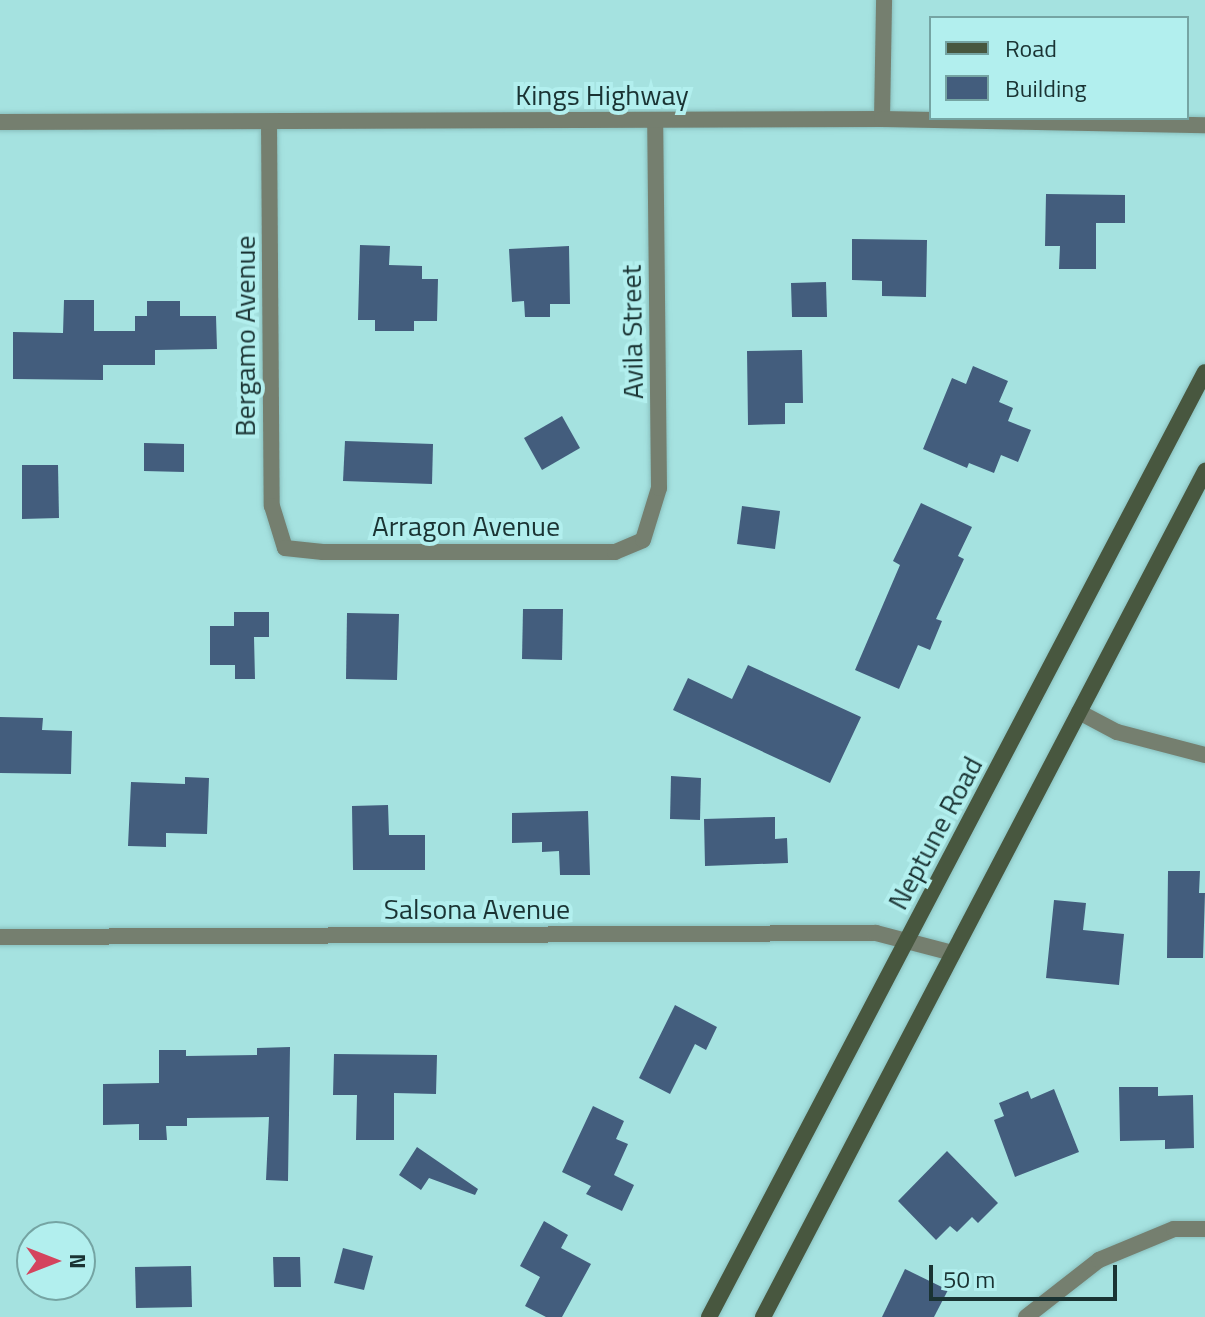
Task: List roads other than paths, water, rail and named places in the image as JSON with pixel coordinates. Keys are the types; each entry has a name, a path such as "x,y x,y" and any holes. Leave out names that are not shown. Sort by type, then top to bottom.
{"main road":[{"name":"Neptune Road","path":"709,1317 1205,372"},
{"path":"763,1317 1205,471"}],"street":[{"path":"882,119 884,0"},
{"name":"Kings Highway","path":"0,122 929,120"},
{"name":"Kings Highway","path":"936,120 1205,125"},
{"name":"Avila Street","path":"643,540 659,488 655,121"},
{"name":"Bergamo Avenue","path":"269,122 272,506 285,548"},
{"name":"Arragon Avenue","path":"285,548 323,552 615,552 643,540"},
{"path":"1079,712 1117,732 1205,755"},
{"name":"Salsona Avenue","path":"0,937 876,933 952,953"},
{"path":"1026,1317 1099,1260 1174,1229 1205,1229"}]}
